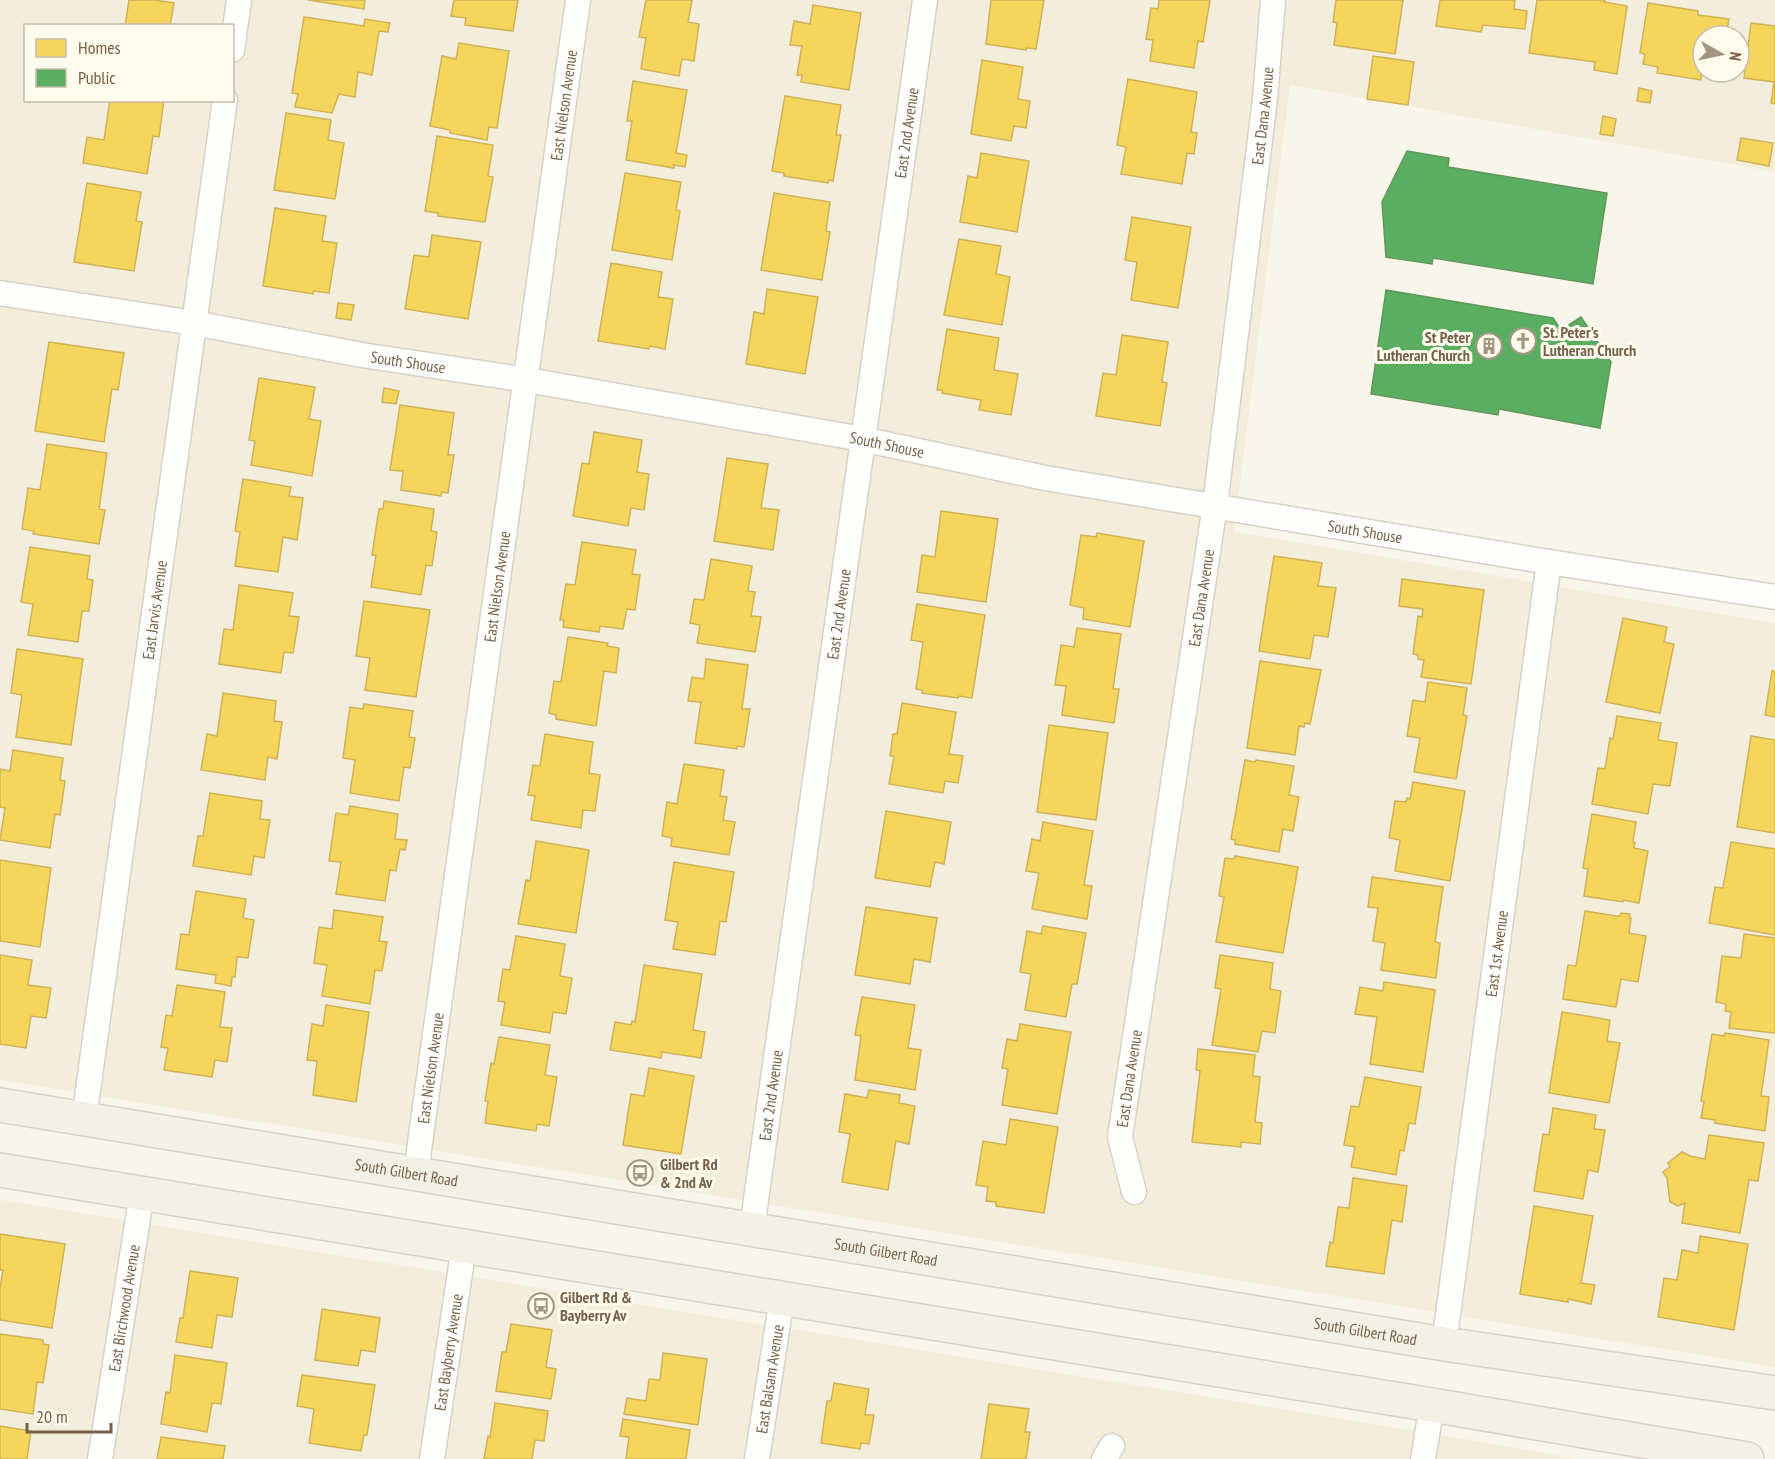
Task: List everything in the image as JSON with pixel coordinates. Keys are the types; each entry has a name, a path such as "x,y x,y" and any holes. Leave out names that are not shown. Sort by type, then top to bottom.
{"main road":[{"name":"South Gilbert Road","path":"0,1105 416,1172 1444,1344 1775,1393"},
{"path":"0,1170 1432,1405 1747,1459"}],"street":[{"path":"234,36 239,0"},
{"name":"East Nielson Avenue","path":"416,1172 578,0"},
{"name":"East 2nd Avenue","path":"752,1228 925,0"},
{"name":"East Dana Avenue","path":"1134,1192 1120,1137 1215,505 1264,99 1273,0"},
{"name":"East Jarvis Avenue","path":"84,1119 225,102"},
{"name":"South Shouse","path":"0,294 194,323 362,355 527,380 862,439 1045,478 1549,562 1775,597"},
{"name":"East 1st Avenue","path":"1444,1344 1549,562"},
{"name":"East Birchwood Avenue","path":"100,1459 142,1194"},
{"name":"East Bayberry Avenue","path":"432,1459 464,1246"},
{"name":"East Balsam Avenue","path":"757,1459 782,1298"},
{"path":"1423,1459 1432,1405"}],"shaded area":[{"path":"0,0 1775,0 1775,172 1290,85 1234,532 1775,623 1775,1367 0,1080"},
{"path":"0,1200 1477,1441 1576,1459 0,1459"}],"building: Homes":[{"path":"129,0 174,3 170,24 125,24"},
{"path":"308,0 365,0 364,9"},
{"path":"454,0 518,0 513,31 465,25 466,18 451,16"},
{"path":"646,0 692,0 688,22 699,24 694,61 682,59 679,76 641,69 646,38 639,37"},
{"path":"991,0 1044,0 1036,49 1026,48 1026,50 986,44"},
{"path":"1159,0 1210,0 1203,42 1198,41 1194,68 1150,61 1153,40 1146,39 1151,8 1158,9"},
{"path":"1336,0 1403,0 1395,54 1334,45 1337,23 1333,22"},
{"path":"1440,0 1515,0 1514,9 1527,11 1525,29 1483,25 1481,32 1436,26"},
{"path":"1537,0 1605,0 1604,2 1627,6 1617,74 1594,70 1595,62 1529,53"},
{"path":"1648,3 1698,11 1698,15 1729,19 1728,24 1691,24 1691,78 1657,73 1658,67 1643,64 1645,54 1640,53"},
{"path":"813,5 861,13 849,90 801,82 802,75 797,75 802,46 790,45 794,21 810,24"},
{"path":"304,17 364,26 365,19 390,23 388,32 379,31 372,75 358,72 355,97 339,94 332,113 295,107 298,94 292,93"},
{"path":"1751,24 1775,26 1775,104 1771,103 1774,82 1751,79"},
{"path":"459,43 509,51 497,128 489,127 487,140 450,133 450,130 430,126 442,56 456,59"},
{"path":"1373,56 1414,62 1408,105 1367,99"},
{"path":"982,60 1023,67 1018,99 1030,101 1026,128 1014,126 1011,141 971,134"},
{"path":"1128,79 1197,92 1191,132 1197,133 1194,154 1187,153 1182,184 1121,174 1126,147 1117,145"},
{"path":"633,81 687,90 676,153 687,155 685,167 674,165 674,168 626,160 632,121 627,121"},
{"path":"1639,88 1652,91 1650,103 1637,101"},
{"path":"785,96 841,105 836,135 841,135 833,181 829,180 828,183 784,176 784,173 772,171"},
{"path":"110,102 164,102 159,137 153,136 147,174 83,163 87,137 104,140"},
{"path":"286,113 331,120 328,140 344,143 335,199 274,190"},
{"path":"1603,116 1616,119 1613,136 1600,134"},
{"path":"437,136 493,145 488,176 493,177 485,222 438,216 438,213 425,211"},
{"path":"1741,138 1773,143 1769,166 1737,160"},
{"path":"981,153 1029,161 1017,232 960,222 968,176 977,178"},
{"path":"625,173 681,182 676,210 680,211 672,260 612,250"},
{"path":"87,183 141,192 136,221 142,222 134,271 74,262"},
{"path":"774,193 830,202 826,231 830,232 822,280 761,270"},
{"path":"275,208 326,216 322,241 337,243 329,293 314,291 313,294 263,286"},
{"path":"1132,217 1191,227 1178,308 1131,300 1137,262 1125,260"},
{"path":"432,235 481,242 468,319 405,309 414,255 429,257"},
{"path":"959,239 1001,246 996,274 1010,277 1002,325 944,315"},
{"path":"611,263 662,272 658,297 673,299 665,349 650,346 649,349 598,341"},
{"path":"767,289 818,297 805,374 746,364 754,312 764,314"},
{"path":"338,303 354,305 351,320 336,318"},
{"path":"947,329 999,338 994,370 1018,374 1011,415 979,410 981,400 942,393 942,390 937,390"},
{"path":"1122,335 1168,342 1162,382 1167,383 1160,426 1096,416 1103,373 1116,375"},
{"path":"49,342 124,353 118,390 112,389 104,442 35,431"},
{"path":"259,378 315,387 309,419 321,421 312,476 251,465 255,441 249,440"},
{"path":"384,388 399,391 396,404 382,402"},
{"path":"400,405 454,413 448,455 454,455 448,493 442,492 441,496 401,490 403,471 390,470"},
{"path":"594,432 642,440 637,472 649,474 644,510 631,508 628,526 573,516 582,463 589,464"},
{"path":"47,444 107,453 99,509 105,510 99,544 33,534 34,531 22,529 28,488 40,490"},
{"path":"727,458 768,464 761,508 779,510 773,550 714,541"},
{"path":"243,479 291,487 289,496 303,498 297,540 283,537 278,572 235,566 240,532 235,531"},
{"path":"384,501 434,509 431,531 437,532 432,566 426,565 421,595 371,587 376,555 372,555 379,509 383,509"},
{"path":"941,511 998,519 986,602 917,592 922,555 935,557"},
{"path":"1097,533 1144,541 1130,627 1083,619 1084,608 1070,605 1081,535 1096,537"},
{"path":"582,542 636,550 632,574 640,575 635,610 627,609 623,629 600,626 599,632 563,627 564,620 560,620 566,584 575,585"},
{"path":"30,547 90,556 87,579 93,580 89,611 82,611 78,642 28,635 33,604 21,602"},
{"path":"1274,556 1322,563 1318,586 1336,588 1328,637 1314,635 1310,659 1259,651"},
{"path":"711,559 752,566 748,591 755,592 751,616 761,617 755,652 697,643 700,625 690,623 694,599 704,600"},
{"path":"1402,579 1484,590 1471,684 1421,677 1424,660 1418,659 1418,655 1413,654 1418,616 1422,617 1423,609 1399,606"},
{"path":"239,585 293,593 289,616 299,617 293,653 284,652 281,673 219,664 224,629 233,630"},
{"path":"364,601 430,610 416,697 365,690 370,658 356,656"},
{"path":"917,604 985,615 972,698 922,693 922,690 916,689 923,642 911,640"},
{"path":"1623,618 1667,627 1664,642 1674,644 1660,713 1606,702"},
{"path":"1077,628 1121,634 1113,689 1119,689 1114,723 1062,715 1066,686 1055,685 1061,645 1074,647"},
{"path":"568,637 608,643 607,646 619,648 616,673 604,671 596,726 556,719 556,715 549,713 554,681 561,682"},
{"path":"17,649 83,659 71,745 16,737 22,695 11,693"},
{"path":"706,659 748,665 742,709 750,709 744,747 737,746 737,749 695,743 701,702 688,701 692,677 704,679"},
{"path":"1260,661 1321,670 1310,724 1305,723 1304,727 1299,726 1295,755 1247,748"},
{"path":"1772,671 1775,671 1775,717 1765,715"},
{"path":"1428,682 1467,688 1463,715 1467,716 1456,779 1414,772 1420,738 1407,736 1413,700 1425,702"},
{"path":"223,693 276,701 274,721 282,722 277,759 268,757 265,780 201,770 207,734 217,736"},
{"path":"902,703 956,712 949,754 963,756 958,783 945,781 943,793 889,784 894,756 890,756 893,734 897,734"},
{"path":"364,704 413,711 409,737 415,738 410,768 404,767 399,801 350,793 355,760 343,758 350,707 363,709"},
{"path":"1617,716 1661,723 1658,740 1677,743 1670,786 1653,784 1648,814 1592,804 1598,768 1605,769 1610,738 1613,739"},
{"path":"1049,725 1108,733 1096,820 1037,812"},
{"path":"545,734 593,742 589,773 600,775 595,811 583,810 581,828 531,820 535,796 528,795 533,765 540,766"},
{"path":"1751,736 1775,740 1775,833 1737,827"},
{"path":"13,750 63,758 60,780 65,781 60,815 55,814 50,848 0,840 5,808 0,807 0,769 10,771"},
{"path":"1245,760 1294,766 1289,795 1299,797 1293,831 1283,829 1279,852 1235,844 1235,840 1231,839"},
{"path":"684,764 724,770 720,796 727,797 723,820 735,822 729,855 671,846 672,838 662,836 667,802 677,804"},
{"path":"1413,782 1465,791 1450,881 1395,871 1400,840 1389,838 1395,801 1406,802 1407,798 1410,799"},
{"path":"210,793 262,801 260,819 270,820 264,858 254,856 251,875 193,866 198,836 203,836"},
{"path":"350,806 398,814 395,839 407,840 405,850 400,849 396,871 390,870 385,901 336,894 341,862 329,861 336,813 348,815"},
{"path":"886,811 951,822 944,864 935,862 930,887 875,878"},
{"path":"1592,814 1636,822 1634,848 1648,851 1639,903 1584,896 1588,869 1583,868"},
{"path":"1043,822 1093,831 1084,885 1092,886 1087,919 1032,909 1039,873 1026,871 1032,839 1040,841"},
{"path":"536,841 589,850 576,933 518,924 526,880 530,881"},
{"path":"1731,842 1775,849 1775,935 1709,923 1715,887 1723,888"},
{"path":"1235,856 1298,867 1283,953 1216,942 1224,897 1219,896 1225,858 1234,859"},
{"path":"0,860 51,868 40,947 0,941"},
{"path":"674,862 734,872 726,922 720,921 715,955 673,949 678,922 665,920"},
{"path":"1372,877 1443,887 1435,942 1440,943 1436,978 1381,970 1385,943 1373,941 1378,908 1368,907"},
{"path":"196,891 246,899 243,918 254,920 248,958 237,957 235,977 232,977 231,986 215,983 216,975 176,969 181,934 189,935"},
{"path":"866,907 937,918 930,962 914,959 910,984 855,975"},
{"path":"334,910 383,917 379,941 387,942 382,971 375,970 370,1004 322,996 327,965 314,963 319,927 332,929"},
{"path":"1585,911 1616,916 1620,916 1621,913 1630,914 1629,933 1646,936 1638,982 1621,979 1616,1007 1563,999 1568,965 1576,966"},
{"path":"1043,926 1086,933 1077,984 1072,984 1066,1017 1025,1010 1031,974 1020,972 1027,931 1041,934"},
{"path":"1744,934 1775,938 1775,1033 1729,1028 1731,1012 1725,1011 1726,1004 1716,1002 1722,956 1741,958"},
{"path":"516,936 565,944 560,976 572,978 566,1014 553,1012 550,1033 501,1025 505,1002 498,1001 503,969 510,970"},
{"path":"0,955 32,960 28,985 51,988 46,1018 31,1016 26,1048 0,1044"},
{"path":"1220,955 1273,963 1270,989 1281,991 1275,1033 1262,1031 1258,1052 1212,1045 1221,989 1215,988"},
{"path":"644,965 702,974 693,1030 705,1032 701,1058 662,1052 661,1058 610,1050 615,1022 631,1025 632,1021 635,1022"},
{"path":"1384,982 1435,990 1423,1072 1370,1064 1377,1017 1355,1014 1360,987 1383,991"},
{"path":"177,985 225,992 220,1027 232,1028 227,1062 215,1060 212,1077 164,1070 168,1048 161,1047 166,1015 172,1016"},
{"path":"862,997 915,1005 908,1048 921,1050 915,1090 855,1080 861,1036 855,1035"},
{"path":"326,1005 369,1012 356,1102 313,1095 317,1061 307,1060 312,1024 323,1026"},
{"path":"1562,1012 1610,1020 1607,1041 1620,1043 1609,1103 1549,1093"},
{"path":"1020,1024 1071,1032 1057,1114 1002,1105 1008,1069 1002,1068 1007,1039 1017,1041"},
{"path":"1725,1033 1769,1040 1761,1096 1769,1097 1765,1131 1715,1123 1715,1120 1701,1118 1704,1102 1701,1101 1712,1034 1724,1036"},
{"path":"499,1037 550,1045 545,1075 557,1077 549,1126 537,1124 536,1131 485,1123 488,1101 485,1101 491,1063 494,1064"},
{"path":"1198,1049 1255,1055 1253,1076 1260,1077 1255,1122 1262,1123 1260,1144 1241,1142 1241,1147 1192,1142 1200,1071 1196,1070"},
{"path":"649,1068 694,1076 681,1154 623,1145 631,1094 644,1096"},
{"path":"1365,1077 1421,1087 1415,1124 1409,1123 1404,1151 1400,1150 1396,1175 1351,1167 1355,1147 1344,1145 1351,1106 1359,1107"},
{"path":"869,1090 900,1095 899,1103 915,1106 909,1144 896,1141 888,1190 842,1182 850,1134 839,1132 845,1094 867,1098"},
{"path":"1553,1108 1596,1115 1594,1129 1605,1130 1598,1172 1588,1170 1583,1199 1534,1191 1543,1134 1549,1135"},
{"path":"1010,1119 1058,1127 1044,1213 996,1206 996,1202 986,1201 988,1187 976,1185 983,1141 1006,1145"},
{"path":"1709,1135 1764,1143 1758,1181 1749,1180 1740,1233 1682,1223 1685,1203 1678,1206 1670,1202 1667,1178 1663,1172 1670,1167 1668,1163 1682,1152 1705,1159"},
{"path":"1353,1178 1407,1186 1402,1222 1392,1220 1384,1274 1326,1266 1330,1242 1333,1243 1338,1207 1349,1208"},
{"path":"1534,1206 1593,1216 1581,1283 1595,1285 1591,1304 1520,1294"},
{"path":"0,1234 65,1244 52,1328 0,1320 0,1288 3,1270 0,1270"},
{"path":"1700,1236 1748,1244 1734,1330 1658,1317 1664,1278 1677,1280 1682,1250 1698,1253"},
{"path":"190,1271 238,1278 232,1317 217,1315 212,1348 176,1342 180,1318 183,1318"},
{"path":"322,1309 380,1318 375,1352 361,1350 358,1366 315,1360"},
{"path":"511,1324 552,1330 546,1367 556,1369 551,1399 496,1391 502,1352 506,1352"},
{"path":"0,1334 43,1340 43,1344 49,1345 43,1383 37,1382 33,1414 0,1409"},
{"path":"663,1353 707,1359 698,1425 624,1414 627,1398 646,1401 649,1379 660,1380"},
{"path":"175,1355 227,1363 221,1404 212,1403 207,1432 161,1424 166,1392 170,1393"},
{"path":"302,1375 375,1385 367,1435 364,1435 361,1451 309,1443 314,1409 297,1406"},
{"path":"834,1383 869,1389 865,1415 874,1415 869,1444 861,1443 860,1449 821,1443 827,1401 831,1401"},
{"path":"495,1403 548,1411 544,1441 535,1440 532,1459 484,1459"},
{"path":"989,1404 1029,1409 1025,1432 1030,1432 1026,1459 981,1459"},
{"path":"623,1419 690,1430 686,1459 626,1459 629,1437 620,1436"},
{"path":"0,1426 31,1431 27,1459 0,1459"},
{"path":"161,1437 225,1446 223,1459 157,1459"}],"building: Public":[{"path":"1407,151 1449,158 1448,167 1607,193 1593,284 1433,258 1432,264 1386,257 1382,202"},
{"name":"St Peter Lutheran Church","path":"1386,290 1553,318 1561,330 1581,317 1611,362 1600,428 1499,409 1498,415 1371,394"}],"place":[{"name":"St. Peter's Lutheran Church","path":"1523,341"},
{"name":"St Peter Lutheran Church","path":"1489,346"},
{"name":"Gilbert Rd & 2nd Av","path":"640,1173"},
{"name":"Gilbert Rd & Bayberry Av","path":"541,1306"}]}
